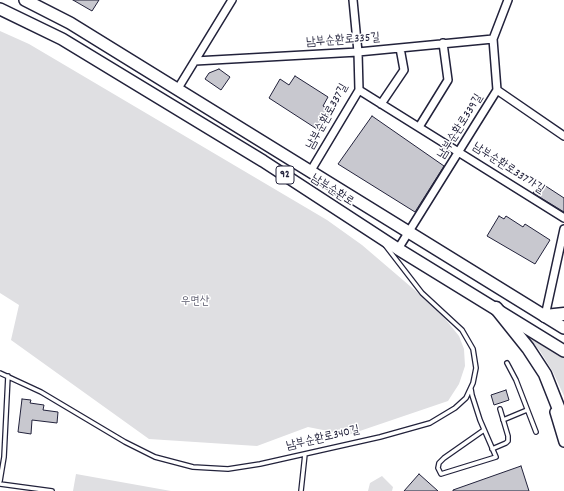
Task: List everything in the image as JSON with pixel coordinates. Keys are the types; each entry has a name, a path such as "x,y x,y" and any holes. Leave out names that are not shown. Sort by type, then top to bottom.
{"highway":[{"path":"496,308 528,348 545,374 564,422"},
{"path":"545,316 564,314"}],"main road":[{"name":"남부순환로","path":"25,0 41,3 70,23 177,90 564,328"},
{"name":"남부순환로","path":"0,9 62,39 263,161 398,249 564,351"}],"street":[{"path":"177,90 232,0"},
{"name":"남부순환로337길","path":"310,172 359,90 358,52 353,0"},
{"name":"남부순환로339길","path":"398,249 496,90 493,39 508,0"},
{"name":"남부순환로335길","path":"195,61 358,52 493,39"},
{"path":"419,127 448,80 444,43"},
{"path":"382,104 404,70 400,48"},
{"name":"남부순환로337가길","path":"359,90 459,151 564,218"},
{"path":"496,90 564,136"},
{"path":"545,316 564,229"},
{"path":"545,374 564,442"}],"lane":[{"name":"남부순환로340길","path":"0,373 41,392 125,442 155,457 193,468 228,469 260,464 380,437 430,423 455,408 466,398 473,383 476,368 473,349 462,330 422,293 378,236"},
{"path":"506,363 516,380 536,432"},
{"path":"0,481 5,437 8,376"},
{"path":"471,388 476,408 496,457 441,474 438,468 439,463 484,430"},
{"path":"492,450 506,444 508,441 508,436 500,409"},
{"path":"503,420 527,410"},
{"path":"0,415 6,416"},
{"path":"0,436 5,437"},
{"path":"301,491 305,454"},
{"path":"0,484 52,491"}],"green space":[{"name":"우면산","path":"0,31 29,44 327,220 362,245 438,310 459,336 464,349 465,366 459,384 448,401 348,435 308,427 257,446 149,439 11,340 19,305 0,293"},
{"path":"522,331 564,358 564,396 553,372 540,351"},
{"path":"76,474 171,491 73,491"},
{"path":"382,476 393,487 392,491 368,491 370,483"}],"building":[{"path":"73,0 99,0 92,11"},
{"path":"219,69 230,77 221,90 205,79 209,73"},
{"path":"295,76 328,97 323,106 332,111 320,131 269,98 280,79 289,85"},
{"path":"372,116 444,166 415,212 338,164"},
{"path":"541,183 564,198 564,212 533,193"},
{"path":"499,216 504,219 506,216 523,227 525,224 550,240 535,264 487,236"},
{"path":"506,390 509,400 494,405 491,395"},
{"path":"22,399 31,400 30,403 44,405 43,410 58,412 57,423 32,420 31,434 18,432"},
{"path":"521,466 529,491 453,491 453,490"},
{"path":"419,474 438,491 404,491"}]}
